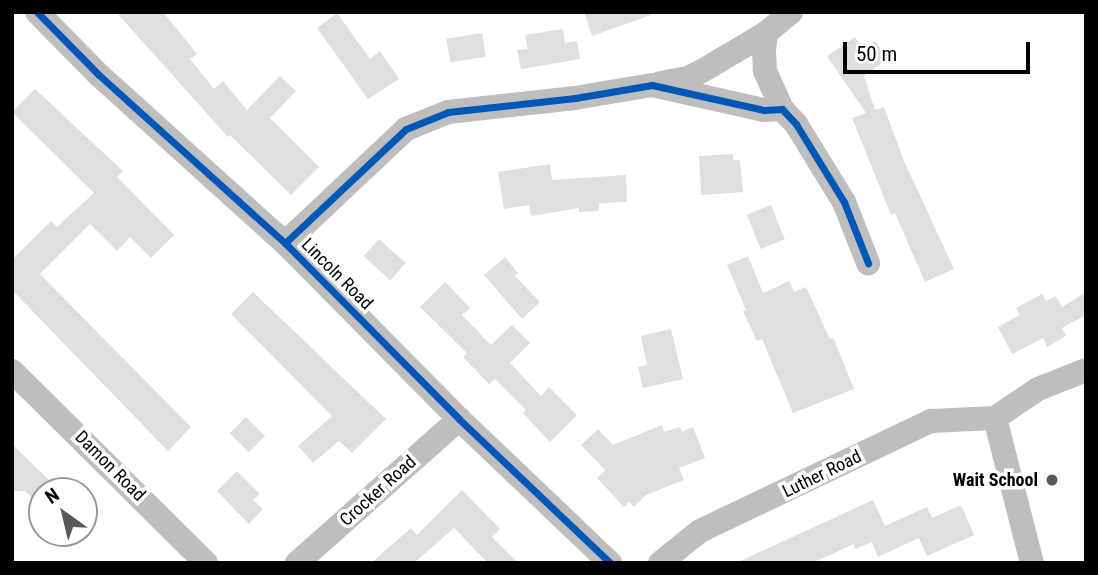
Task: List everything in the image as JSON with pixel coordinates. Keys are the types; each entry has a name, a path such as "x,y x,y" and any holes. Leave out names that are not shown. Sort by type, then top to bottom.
{"street":[{"name":"Lincoln Road","path":"37,12 99,75 285,243 458,419 610,563"},
{"path":"285,243 407,129 449,112 575,98 688,78 766,33 791,12"},
{"path":"766,33 765,71 782,109 796,124 844,202 868,263"},
{"path":"652,85 764,110 782,109"},
{"path":"1032,563 995,418 1038,389 1086,370"},
{"name":"Damon Road","path":"12,371 206,563"},
{"name":"Luther Road","path":"660,563 700,531 931,421 995,418"},
{"name":"Crocker Road","path":"297,563 458,419"}],"building":[{"path":"116,12 163,12 197,54 190,59 214,89 223,81 247,110 280,76 296,91 270,118 319,167 291,195 230,135 228,137"},
{"path":"584,12 650,12 651,15 592,36"},
{"path":"337,13 370,59 380,51 399,79 368,99 317,28"},
{"path":"563,29 565,43 577,41 580,59 521,69 517,50 528,49 525,35"},
{"path":"482,33 486,57 450,62 446,39"},
{"path":"855,37 863,49 875,41 888,59 864,76 875,110 884,107 904,161 954,269 925,282 895,213 891,215 852,118 866,113 827,56"},
{"path":"35,89 123,171 117,177 174,235 151,258 130,237 117,251 90,224 40,274 191,427 168,451 12,290 12,260 51,221 57,227 94,193 12,112"},
{"path":"733,154 733,160 740,160 743,192 701,195 699,156"},
{"path":"550,164 552,180 626,175 627,202 599,203 599,211 579,212 579,208 531,216 529,205 504,209 498,172"},
{"path":"771,205 785,239 761,249 747,215"},
{"path":"379,239 406,263 390,280 364,256"},
{"path":"748,256 763,293 789,281 794,292 806,287 830,339 833,337 854,389 793,413 762,339 757,341 743,311 746,310 727,265"},
{"path":"505,257 518,273 515,276 540,302 522,319 484,275"},
{"path":"445,282 470,308 462,315 491,345 512,325 530,343 510,363 541,396 549,387 577,415 550,442 523,413 526,410 495,379 489,384 463,357 467,353 420,307"},
{"path":"253,292 386,419 352,453 339,441 313,463 298,446 332,416 231,314"},
{"path":"1086,292 1086,315 1062,328 1066,336 1047,347 1043,338 1012,354 998,327 1020,315 1016,308 1042,294 1046,301 1056,296 1062,307"},
{"path":"671,329 683,379 643,388 638,367 647,365 641,336"},
{"path":"246,417 265,436 249,452 230,433"},
{"path":"662,425 664,432 680,427 682,432 693,427 705,458 679,468 684,480 646,495 634,507 629,502 624,507 597,478 605,470 581,445 598,429 613,445"},
{"path":"12,444 46,477 28,477 28,494 25,491 12,491"},
{"path":"237,471 260,494 253,500 263,509 249,524 217,491"},
{"path":"462,490 500,529 492,537 518,563 488,563 454,528 414,563 371,563 411,528 417,535"},
{"path":"873,500 885,526 927,507 932,518 961,505 974,535 927,556 919,538 878,557 872,542 855,549 854,544 812,563 736,563"}],"cycle path":[{"path":"37,12 99,75 285,243 459,419 610,563"},
{"path":"285,243 406,129 448,112 575,98 652,85 764,110 782,109 796,124 844,202 868,263"}],"place":[{"name":"Wait School","path":"1052,480"}]}
